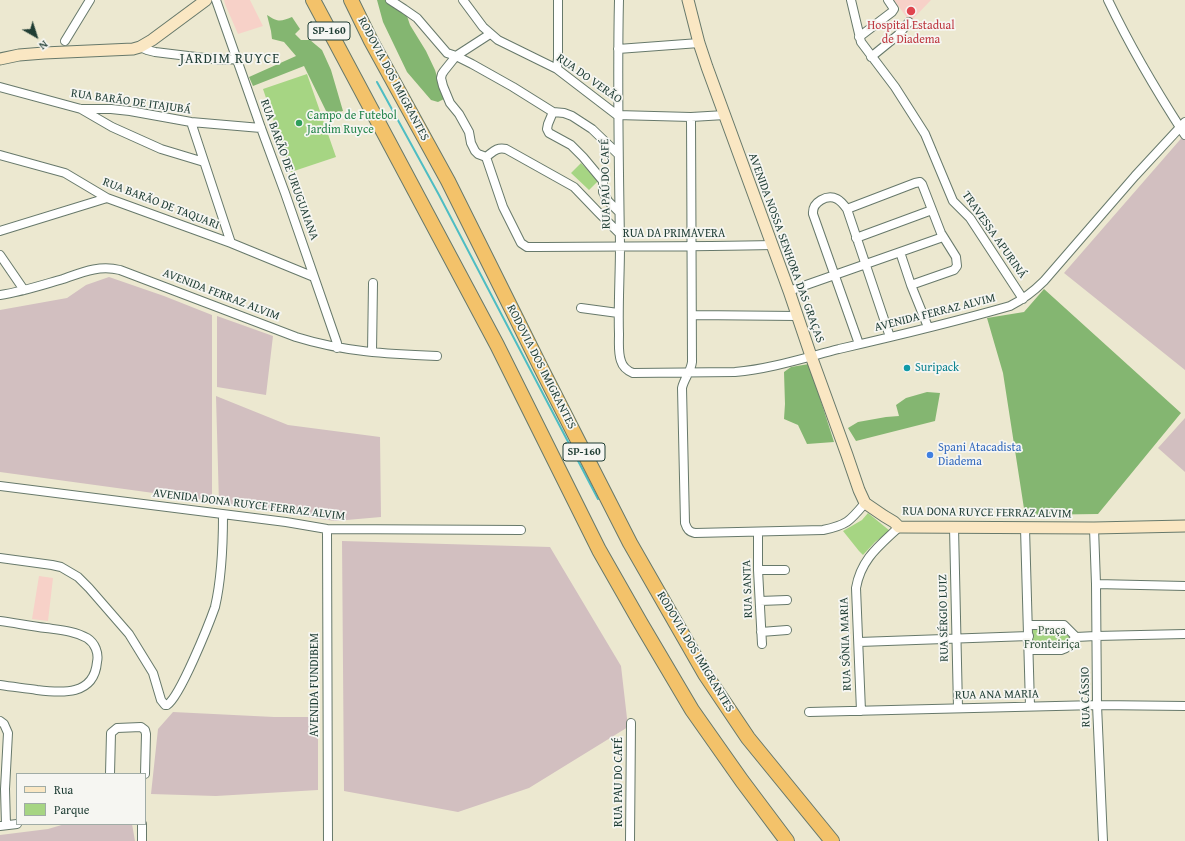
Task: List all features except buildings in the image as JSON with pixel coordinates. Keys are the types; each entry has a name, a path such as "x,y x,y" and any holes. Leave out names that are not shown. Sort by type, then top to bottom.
{"highway":[{"name":"SP-160","path":"313,0 497,345 599,550 697,717 787,841"},
{"name":"RODOVIA DOS IMIGRANTES","path":"351,0 371,41 448,181 540,368 630,543 705,674 748,738 832,841"}],"main road":[{"path":"0,59 19,55 128,50 140,47 152,40 206,0"},
{"name":"AVENIDA NOSSA SENHORA DAS GRAÇAS","path":"688,0 699,43 773,245 847,455 854,479 865,503"},
{"name":"RUA DONA RUYCE FERRAZ ALVIM","path":"865,503 894,522 899,527 1094,528 1185,526"}],"street":[{"path":"65,41 90,0"},
{"name":"RUA BARÃO DE URUGUAIANA","path":"216,0 285,193 337,343 337,348"},
{"path":"390,0 420,21 447,53 456,56 513,87 553,112 567,113 592,129 618,154"},
{"name":"RUA DO VERÃO","path":"463,0 490,34 498,40 557,69 617,115 725,115"},
{"path":"557,69 558,0"},
{"name":"RUA PAÚ DO CAFÉ","path":"619,0 617,115 620,246 618,313 620,361 623,366"},
{"name":"TRAVESSA APURINÁ","path":"851,0 862,46 895,87 928,140 954,200 970,218 1023,299"},
{"path":"859,37 873,28 892,12 894,9 888,0"},
{"path":"1108,0 1115,16 1152,81 1182,124 1185,135"},
{"path":"871,56 898,36 909,22"},
{"path":"490,34 456,56 442,74 442,86 450,103 459,114 469,132 471,143 475,151 486,158 496,149 506,149 568,182 580,192 619,233"},
{"path":"618,49 699,43"},
{"path":"140,47 155,52 221,60 237,59"},
{"name":"RUA BARÃO DE ITAJUBÁ","path":"0,88 81,109 111,109 130,111 191,122 261,128"},
{"path":"81,109 112,127 161,149 204,162"},
{"path":"553,112 547,129 549,133 571,145 583,157 603,181 604,192 608,201 619,212"},
{"path":"691,116 690,247 692,362 691,368 682,388 686,528 695,533 823,530 848,522 865,503"},
{"path":"191,122 231,244"},
{"name":"AVENIDA FERRAZ ALVIM","path":"623,366 628,371 634,373 749,371 779,365 1004,308 1023,299 1044,281 1096,220 1182,124"},
{"name":"RUA BARÃO DE TAQUARI","path":"0,155 65,173 107,198 231,244 314,277"},
{"name":"RUA DA PRIMAVERA","path":"486,158 503,206 522,243 526,246 690,247 773,245"},
{"path":"847,208 918,182 922,184 943,237 956,257 957,262 956,269 911,285"},
{"path":"0,231 107,198"},
{"path":"859,344 813,214 813,209 821,200 834,198 841,201 847,208 890,337"},
{"path":"856,238 932,210"},
{"path":"789,291 943,237"},
{"path":"900,252 911,285 928,327"},
{"path":"0,255 24,290"},
{"name":"AVENIDA FERRAZ ALVIM","path":"0,295 24,290 100,268 115,268 296,337 316,343 337,348 372,352 438,356"},
{"path":"372,352 373,283"},
{"path":"581,308 618,313"},
{"path":"692,315 797,316"},
{"name":"AVENIDA DONA RUYCE FERRAZ ALVIM","path":"0,486 286,522 327,529 521,530"},
{"path":"0,558 61,567 78,577 129,634 153,673 161,700 165,705 167,705 171,702 184,681 213,614 218,595 222,556 223,515"},
{"name":"RUA SÔNIA MARIA","path":"861,711 856,588 858,576 871,554 899,527"},
{"name":"RUA SÉRGIO LUIZ","path":"954,527 958,708"},
{"path":"1025,528 1030,706"},
{"name":"RUA CÁSSIO","path":"1094,528 1097,705 1103,841"},
{"name":"AVENIDA FUNDIBEM","path":"327,529 328,841"},
{"name":"RUA SANTA","path":"758,532 758,570 762,644"},
{"path":"758,570 785,570"},
{"path":"1096,584 1185,586"},
{"path":"760,601 787,600"},
{"path":"0,621 70,631 89,639 95,646 98,658 97,667 92,678 86,685 77,690 58,692 0,685"},
{"path":"1028,625 1064,625 1076,637"},
{"path":"761,632 787,630"},
{"path":"1029,650 1061,650 1066,648 1076,637 1185,634"},
{"path":"859,642 1029,636"},
{"name":"RUA ANA MARIA","path":"809,712 1030,706 1185,706"},
{"path":"0,721 4,724 8,733 3,757 3,826 16,824"},
{"name":"RUA PAU DO CAFÉ","path":"630,841 631,723"},
{"path":"110,773 111,733 117,728 141,727 145,730 146,734 145,773"},
{"path":"142,825 142,841"}],"shaded area":[{"path":"224,0 250,0 263,26 238,34"},
{"name":"Hospital Estadual de Diadema","path":"894,0 931,0 910,22"},
{"path":"1185,134 1185,370 1064,273"},
{"path":"109,277 164,296 212,315 212,501 0,472 0,310 67,298 86,285"},
{"path":"217,316 273,336 266,395 217,387"},
{"path":"216,396 288,425 380,437 381,517 335,521 219,504"},
{"path":"1185,418 1185,472 1158,448"},
{"path":"342,541 550,547 621,666 628,727 529,788 458,812 344,791"},
{"path":"39,576 53,578 48,621 32,619"},
{"path":"173,712 274,717 318,717 318,790 216,796 151,794 158,729"},
{"path":"62,825 132,825 135,841 0,841 0,835 48,829"}],"green space":[{"path":"377,0 386,0 406,13 410,25 426,51 435,70 444,99 438,102 431,100 407,72 383,22"},
{"path":"267,15 279,20 285,20 292,17 300,29 295,34 301,40 310,40 322,50 331,70 343,111 328,115 304,66 253,86 249,77 296,56 284,42 272,39"},
{"name":"Campo de Futebol Jardim Ruyce","path":"307,74 336,157 291,172 263,89"},
{"path":"581,163 598,181 589,190 571,173"},
{"path":"1044,289 1181,413 1098,514 1025,515 1003,373 987,318 1024,312"},
{"path":"809,364 834,442 807,444 798,425 784,419 784,372 791,367"},
{"path":"927,392 940,393 935,421 856,441 848,428 858,422 899,416 896,405 906,398"},
{"path":"868,513 890,531 875,542 863,555 843,531 862,520"},
{"name":"Praça Fronteiriça","path":"1028,625 1062,625 1076,637 1066,648 1029,650"}],"waterway":[{"path":"377,82 439,195 598,499"}],"place":[{"name":"Hospital Estadual de Diadema","path":"911,11"},
{"name":"Campo de Futebol Jardim Ruyce","path":"299,123"},
{"name":"Suripack","path":"907,368"},
{"name":"Spani Atacadista Diadema","path":"930,455"}],"district":[{"name":"JARDIM RUYCE","path":"230,59"}]}
